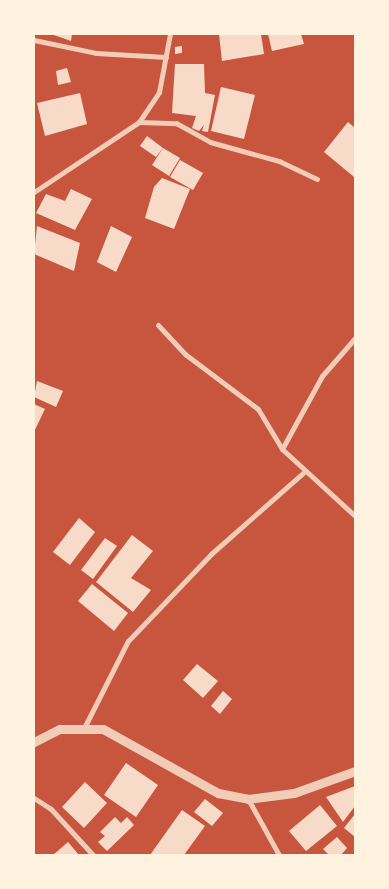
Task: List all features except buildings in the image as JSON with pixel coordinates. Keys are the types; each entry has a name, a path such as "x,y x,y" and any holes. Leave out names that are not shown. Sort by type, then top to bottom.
{"street":[{"path":"34,192 139,122 159,92 170,34"},
{"path":"34,40 96,53 166,57"},
{"path":"139,122 176,123 210,142 279,161 317,179"},
{"path":"158,325 185,354 258,409 282,449 355,516"},
{"path":"282,449 322,376 355,338"},
{"path":"85,726 128,641 211,554 305,470"},
{"path":"34,742 60,729 85,726 117,733 184,775 218,793 248,799 294,793 355,771"},
{"path":"34,798 51,809 93,855"},
{"path":"248,799 279,855"}]}
